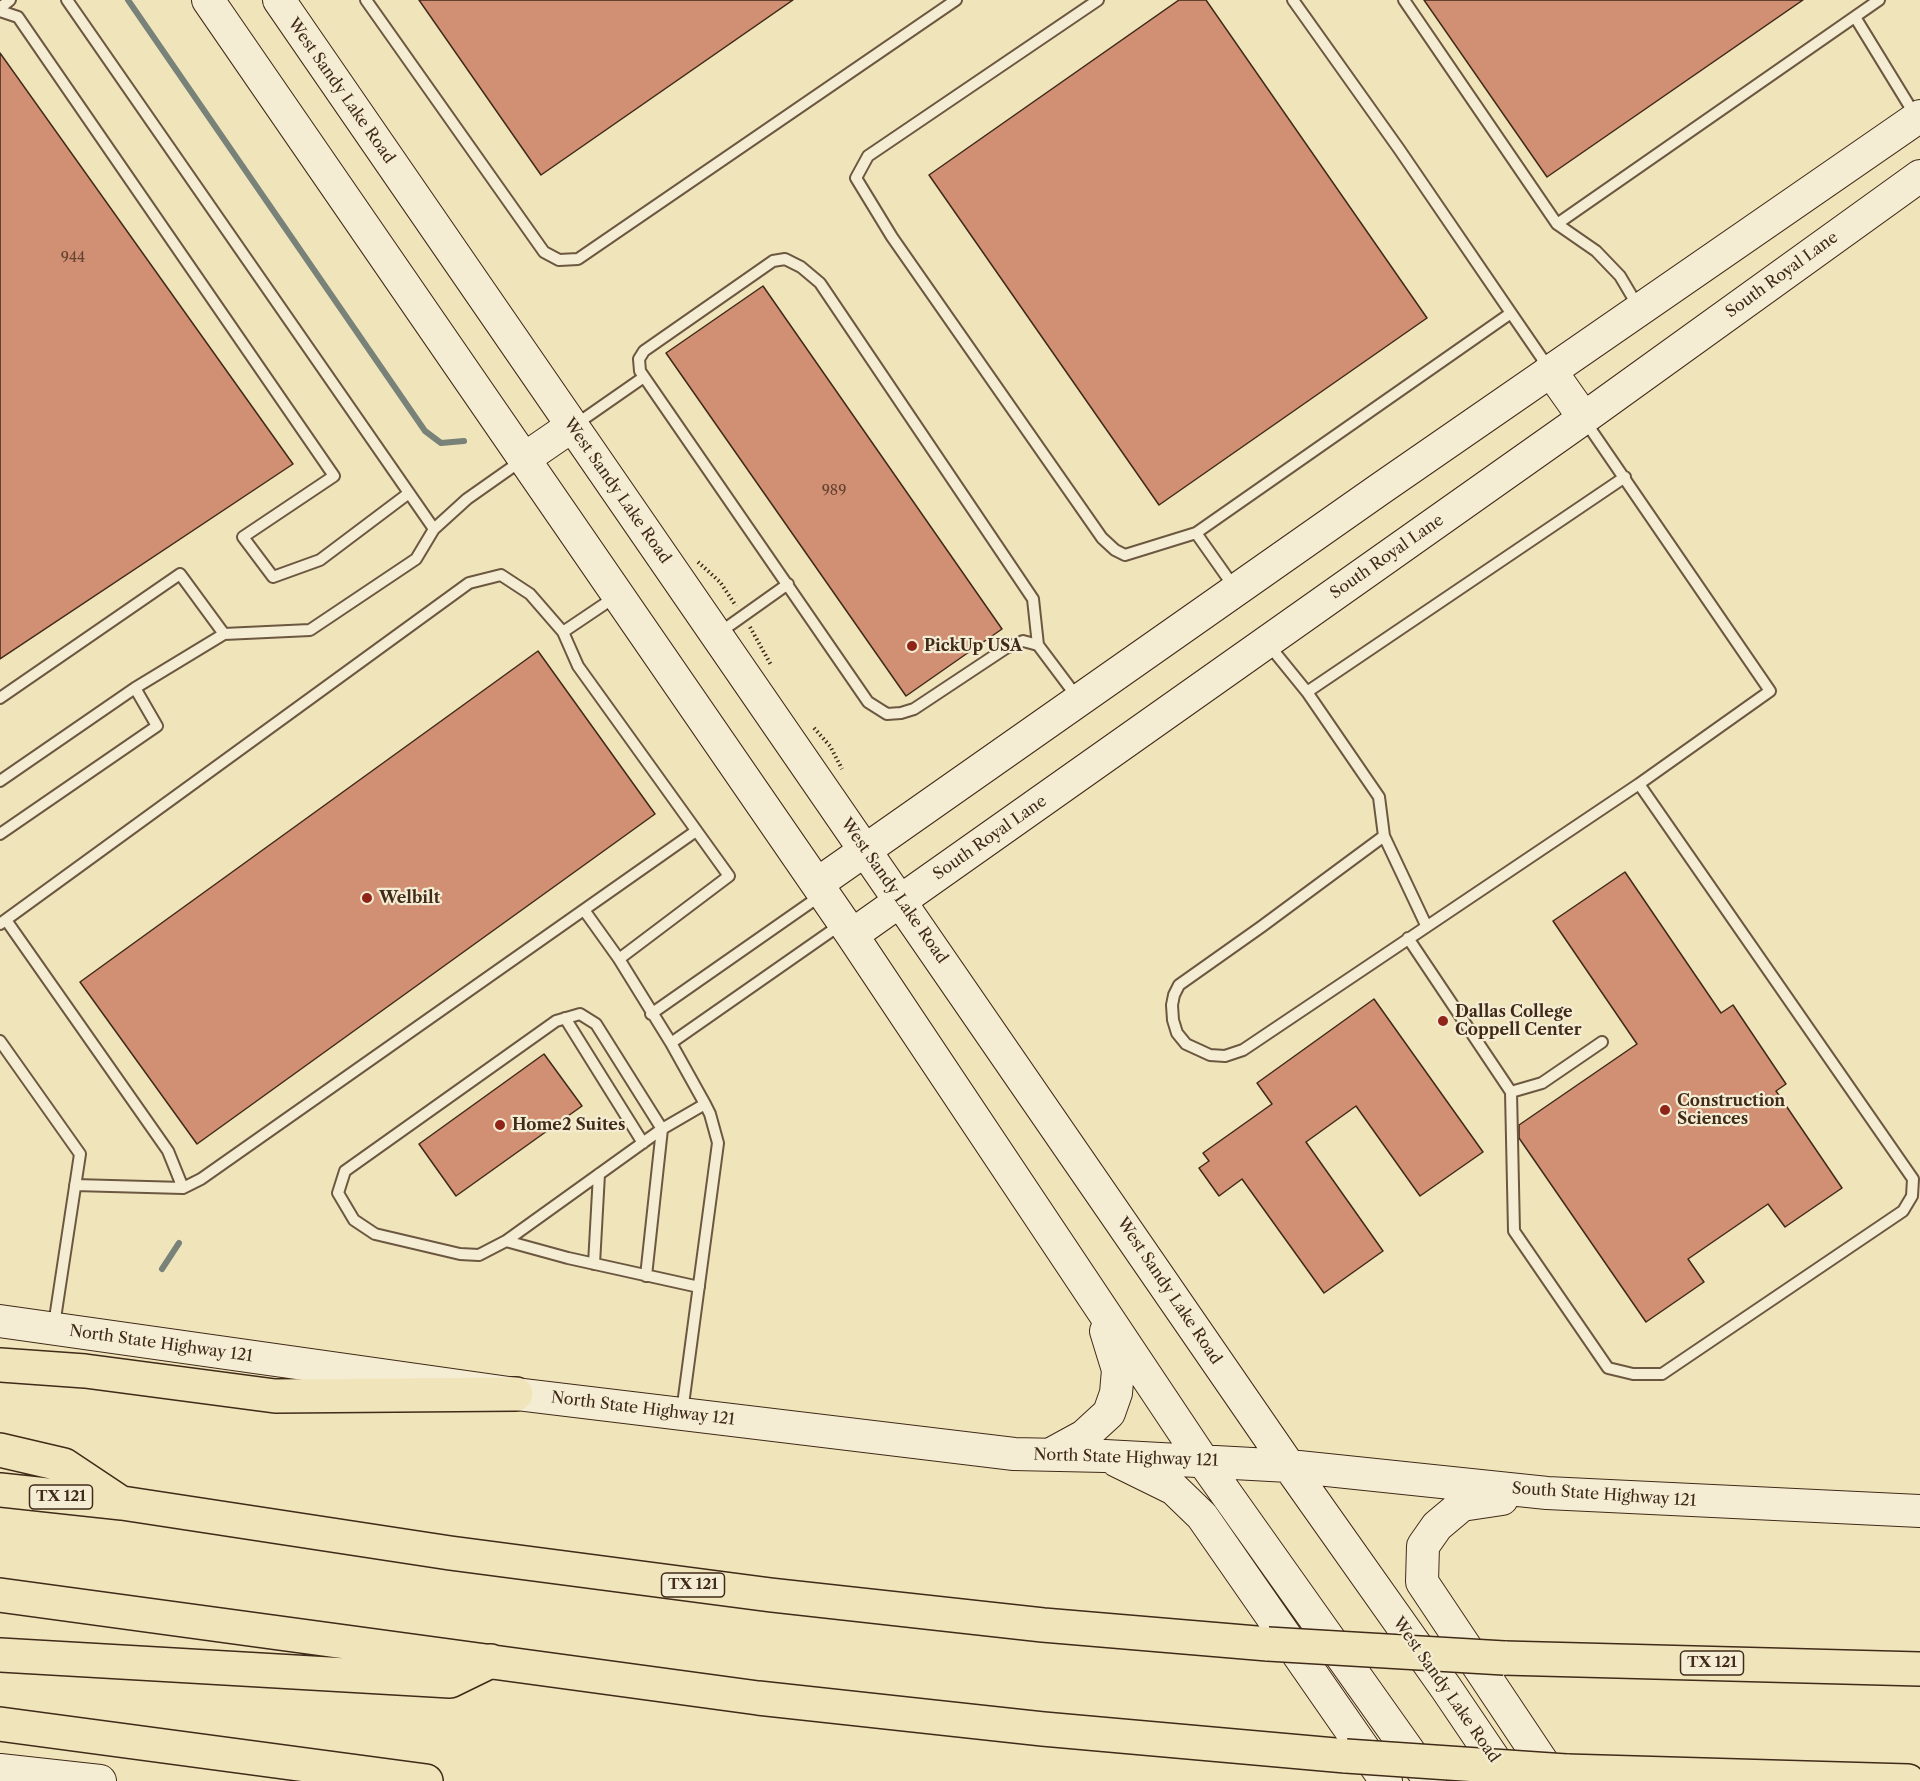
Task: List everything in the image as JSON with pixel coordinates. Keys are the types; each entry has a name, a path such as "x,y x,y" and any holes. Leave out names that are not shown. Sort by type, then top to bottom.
{"highway":[{"path":"0,1365 85,1371 275,1396 516,1394"},
{"path":"0,1450 64,1465 122,1503"},
{"name":"TX 121","path":"0,1490 122,1503 450,1553 771,1595 1043,1625 1268,1644 1504,1658 1920,1669"},
{"path":"0,1595 758,1698 1043,1729 1566,1778 1908,1781"},
{"path":"0,1655 450,1681 491,1661"},
{"path":"0,1724 426,1781"}],"main road":[{"path":"208,0 820,889 1203,1461 1430,1781"},
{"name":"West Sandy Lake Road","path":"279,0 1289,1466 1509,1781"},
{"path":"820,889 866,850 1550,370 1919,119"},
{"name":"South Royal Lane","path":"847,929 901,901 1584,418 1920,176"},
{"path":"1550,370 1584,418"},
{"path":"524,459 572,426"},
{"path":"1050,1454 1084,1437 1109,1413 1116,1393 1118,1370 1097,1302"},
{"name":"North State Highway 121","path":"0,1321 516,1394 1014,1454 1105,1456 1289,1466"},
{"path":"1105,1456 1174,1489 1202,1516 1386,1781"},
{"name":"South State Highway 121","path":"1289,1466 1547,1493 1920,1511"},
{"path":"1547,1493 1462,1505 1437,1526 1423,1546 1422,1582 1566,1778"},
{"path":"0,1770 100,1781"}],"lane":[{"path":"10,0 0,9 18,17 334,476 243,537 273,577 320,560 409,493"},
{"path":"67,0 434,529"},
{"path":"366,0 544,252 559,260 578,259 956,0"},
{"path":"1098,0 868,156 856,178 892,237 1102,538 1115,550 1125,555 1196,533 1511,313"},
{"path":"1293,0 1550,370"},
{"path":"1404,0 1557,224 1596,251 1620,276 1639,308"},
{"path":"1557,224 1879,0"},
{"path":"1855,16 1919,119"},
{"path":"1038,645 1023,641 1006,648 914,709 887,714 868,702 640,371 639,359 644,351 773,261 785,259 801,267 820,283 1033,599 1038,645 1079,700"},
{"path":"572,426 644,377"},
{"path":"1384,836 1179,985 1172,1005 1178,1033 1185,1044 1210,1055 1225,1056 1243,1050 1639,784 1770,690 1584,418"},
{"path":"0,781 135,688 224,634 310,630 416,559 434,529 467,499 524,459"},
{"path":"1307,692 1625,477"},
{"path":"1196,533 1236,590"},
{"path":"0,698 180,574 224,634"},
{"path":"183,1188 168,1151 3,922 469,583 501,575 530,594 563,632 578,666 729,876 619,959"},
{"path":"716,634 788,585"},
{"path":"563,632 618,596"},
{"path":"1267,642 1307,692 1379,797 1384,836 1426,925"},
{"path":"0,834 157,726 135,688"},
{"path":"1408,938 1511,1092 1514,1231 1608,1368 1633,1374 1662,1374 1903,1211 1912,1196 1913,1179 1639,784"},
{"path":"75,1185 183,1188 201,1179 696,831"},
{"path":"651,1014 820,889"},
{"path":"584,910 619,959 671,1043 710,1114 718,1143 681,1414"},
{"path":"671,1043 847,929"},
{"path":"646,1276 662,1129 596,1024 580,1014 556,1021 345,1171 338,1193 354,1220 375,1234 460,1254 479,1255 506,1241 662,1129 705,1104"},
{"path":"565,1018 643,1143"},
{"path":"0,1041 80,1154 53,1329"},
{"path":"1511,1092 1542,1083 1602,1042"},
{"path":"594,1264 599,1174"},
{"path":"506,1241 594,1264 699,1287"}],"building":[{"path":"419,0 793,0 541,175"},
{"path":"1179,0 1206,0 1427,318 1159,505 929,175"},
{"path":"1424,0 1803,0 1547,177"},
{"path":"0,53 293,464 0,659"},
{"path":"763,286 1002,629 906,696 666,353"},
{"name":"Welbilt","path":"538,651 655,814 197,1144 80,982"},
{"name":"Construction Sciences","path":"1625,872 1721,1013 1733,1005 1786,1084 1776,1091 1842,1188 1785,1227 1768,1204 1688,1259 1704,1282 1646,1322 1519,1138 1519,1125 1637,1044 1553,921"},
{"path":"1374,999 1483,1152 1420,1196 1356,1106 1306,1142 1383,1251 1324,1293 1242,1179 1219,1196 1199,1168 1209,1161 1203,1153 1272,1104 1257,1083"},
{"name":"Home2 Suites","path":"544,1054 582,1106 456,1196 419,1144"}],"waterway":[{"path":"128,0 425,431 441,443 464,441"},
{"path":"162,1269 179,1243"}],"place":[{"name":"PickUp USA","path":"912,646"},
{"name":"Welbilt","path":"367,898"},
{"name":"Dallas College Coppell Center","path":"1443,1021"},
{"name":"Construction Sciences","path":"1665,1110"},
{"name":"Home2 Suites","path":"500,1125"}]}
